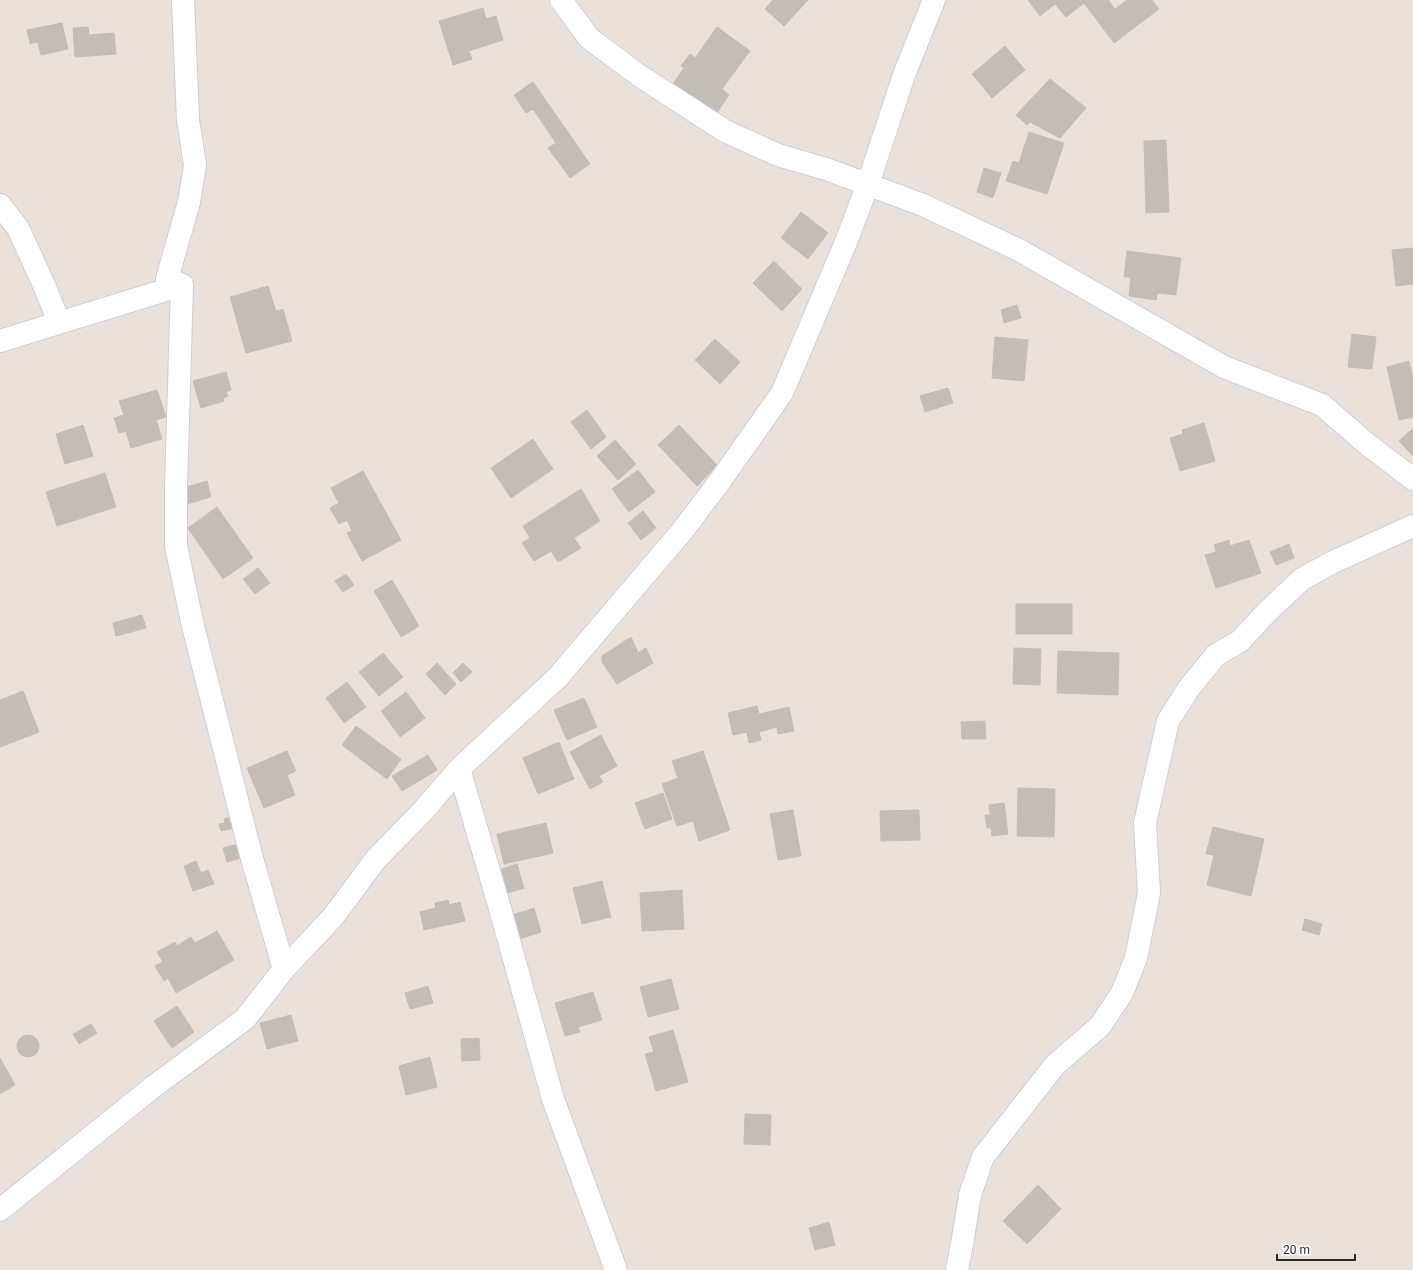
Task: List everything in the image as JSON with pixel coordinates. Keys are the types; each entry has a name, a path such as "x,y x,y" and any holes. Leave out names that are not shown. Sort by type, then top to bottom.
{"street":[{"path":"182,285 167,279 189,202 195,165 188,120 183,0"},
{"path":"0,1210 153,1087 245,1019 284,969 332,917 376,859 423,811 459,770 558,677 683,530 720,481 782,393 846,242 868,184 904,75 934,0"},
{"path":"569,4 589,38 640,76 725,130 778,155 868,184 923,205 1019,250 1224,367 1322,405 1366,444 1413,479"},
{"path":"0,205 18,228 59,322"},
{"path":"0,341 182,285"},
{"path":"182,285 176,478 176,546 194,626 251,855 284,969"},
{"path":"957,1270 964,1238 970,1195 983,1157 1055,1066 1100,1026 1122,993 1136,958 1149,893 1145,824 1168,721 1172,714 1189,688 1216,654 1240,641 1268,611 1302,579 1333,562 1413,526"},
{"path":"459,770 499,905 553,1100 616,1270"}],"building":[{"path":"773,0 808,0 784,26 765,9"},
{"path":"1028,0 1108,0 1115,9 1127,0 1152,0 1159,9 1114,43 1084,3 1066,17 1055,4 1040,16"},
{"path":"483,8 486,19 496,16 503,40 469,51 472,59 453,65 439,21"},
{"path":"62,23 68,49 41,55 38,42 30,44 27,30"},
{"path":"88,27 89,35 114,33 116,54 75,57 73,28"},
{"path":"717,27 750,51 722,89 729,95 715,116 672,85 684,68 681,66 690,54 695,58"},
{"path":"1005,46 1025,70 992,98 972,74"},
{"path":"1050,79 1086,108 1060,138 1030,122 1027,125 1016,115"},
{"path":"533,82 590,164 570,178 548,148 556,143 533,109 526,113 514,95"},
{"path":"1029,132 1064,143 1047,194 1006,181 1013,161 1019,163"},
{"path":"1166,140 1169,212 1146,213 1144,141"},
{"path":"984,168 1001,173 993,198 977,192"},
{"path":"801,212 828,233 808,259 781,238"},
{"path":"1413,248 1413,284 1396,286 1392,250"},
{"path":"1127,251 1181,258 1176,295 1157,293 1156,300 1129,296 1131,277 1124,277"},
{"path":"774,261 802,289 782,311 753,283"},
{"path":"268,286 276,311 283,309 292,341 246,353 230,297"},
{"path":"1017,305 1021,318 1004,323 1001,310"},
{"path":"1352,334 1376,337 1372,369 1348,367"},
{"path":"995,337 1028,340 1024,381 992,378"},
{"path":"715,339 740,362 720,384 695,360"},
{"path":"1409,361 1413,378 1413,417 1399,420 1387,367"},
{"path":"226,372 231,390 226,392 228,396 223,398 224,401 201,408 193,381"},
{"path":"948,388 953,403 925,412 920,396"},
{"path":"157,390 166,417 156,420 162,439 131,448 126,431 119,433 114,418 124,415 119,401"},
{"path":"587,410 606,437 591,449 571,422"},
{"path":"1204,423 1215,461 1180,471 1170,438 1183,434 1182,430"},
{"path":"83,425 93,456 65,464 56,434"},
{"path":"679,425 717,465 697,486 658,445"},
{"path":"1413,428 1413,456 1399,441"},
{"path":"533,439 553,469 511,498 491,468"},
{"path":"615,440 636,464 618,480 597,456"},
{"path":"638,470 655,492 629,512 612,489"},
{"path":"363,471 401,540 362,561 347,533 352,531 347,520 339,524 330,508 339,503 331,488"},
{"path":"105,473 116,507 57,526 46,492"},
{"path":"207,481 211,497 187,504 183,488"},
{"path":"581,489 600,521 574,538 581,548 558,562 551,551 534,561 522,543 530,538 523,526"},
{"path":"217,507 253,558 223,579 188,528"},
{"path":"643,511 656,528 641,540 628,523"},
{"path":"1229,540 1230,546 1249,540 1261,573 1216,588 1205,555 1216,552 1214,545"},
{"path":"1289,544 1294,558 1276,565 1270,552"},
{"path":"258,568 270,583 255,594 243,579"},
{"path":"346,574 354,585 343,592 335,581"},
{"path":"392,580 419,626 401,637 374,591"},
{"path":"1016,604 1072,604 1072,634 1016,634"},
{"path":"142,615 146,628 116,636 113,623"},
{"path":"631,637 638,653 646,648 653,663 617,684 602,662 602,656"},
{"path":"1014,648 1041,649 1040,685 1013,684"},
{"path":"1058,651 1119,653 1118,695 1057,693"},
{"path":"383,653 403,677 379,696 359,672"},
{"path":"437,663 456,684 445,695 426,674"},
{"path":"463,663 472,672 461,682 453,673"},
{"path":"347,682 366,707 344,723 326,698"},
{"path":"23,691 39,732 0,747 0,700"},
{"path":"406,692 425,718 400,737 381,711"},
{"path":"584,698 597,727 567,740 554,710"},
{"path":"757,706 759,714 789,707 794,731 778,734 777,727 759,732 761,740 749,743 747,732 733,735 728,713"},
{"path":"985,721 986,739 962,739 961,722"},
{"path":"356,726 401,759 387,779 342,745"},
{"path":"601,735 617,766 599,776 603,782 590,789 570,752"},
{"path":"559,742 574,779 538,794 523,758"},
{"path":"287,751 296,771 287,775 295,795 264,808 247,768"},
{"path":"703,751 730,830 699,841 693,821 677,826 662,784 678,778 672,761"},
{"path":"428,755 437,770 402,791 392,776"},
{"path":"1018,788 1055,789 1054,837 1017,836"},
{"path":"663,793 672,819 645,829 635,803"},
{"path":"1004,803 1008,834 992,836 991,828 987,828 985,815 990,815 989,805"},
{"path":"793,810 801,856 778,860 770,814"},
{"path":"919,810 920,840 881,841 880,811"},
{"path":"236,816 238,827 221,831 219,824 225,823 224,819"},
{"path":"546,823 553,853 504,864 497,834"},
{"path":"1213,827 1264,839 1251,896 1207,885 1214,855 1206,854"},
{"path":"242,843 245,857 227,862 223,848"},
{"path":"196,861 201,873 208,870 214,884 193,891 184,866"},
{"path":"517,864 524,888 501,895 493,872"},
{"path":"602,881 611,917 582,924 573,888"},
{"path":"682,890 684,929 642,931 640,893"},
{"path":"448,900 449,905 460,902 465,921 424,930 420,912 436,908 435,903"},
{"path":"534,908 541,932 513,941 506,917"},
{"path":"1305,919 1322,924 1319,935 1302,930"},
{"path":"217,931 234,960 176,993 168,978 164,981 155,966 163,962 157,952 175,942 177,946 191,937 195,943"},
{"path":"671,979 679,1009 648,1017 640,987"},
{"path":"428,986 433,1003 410,1009 405,993"},
{"path":"593,992 602,1020 578,1027 580,1032 565,1036 555,1003"},
{"path":"177,1006 194,1032 172,1048 154,1021"},
{"path":"291,1015 298,1041 267,1049 260,1023"},
{"path":"91,1024 97,1033 79,1044 73,1034"},
{"path":"673,1030 688,1082 656,1091 645,1054 654,1052 649,1037"},
{"path":"28,1035 36,1038 39,1046 36,1054 28,1057 20,1054 17,1046 20,1038"},
{"path":"479,1038 480,1060 462,1061 461,1039"},
{"path":"430,1057 437,1087 406,1095 399,1066"},
{"path":"0,1058 15,1085 0,1094"},
{"path":"745,1114 771,1115 770,1145 744,1144"},
{"path":"1038,1185 1061,1209 1027,1244 1003,1221"},
{"path":"829,1222 835,1245 815,1250 809,1228"}]}
